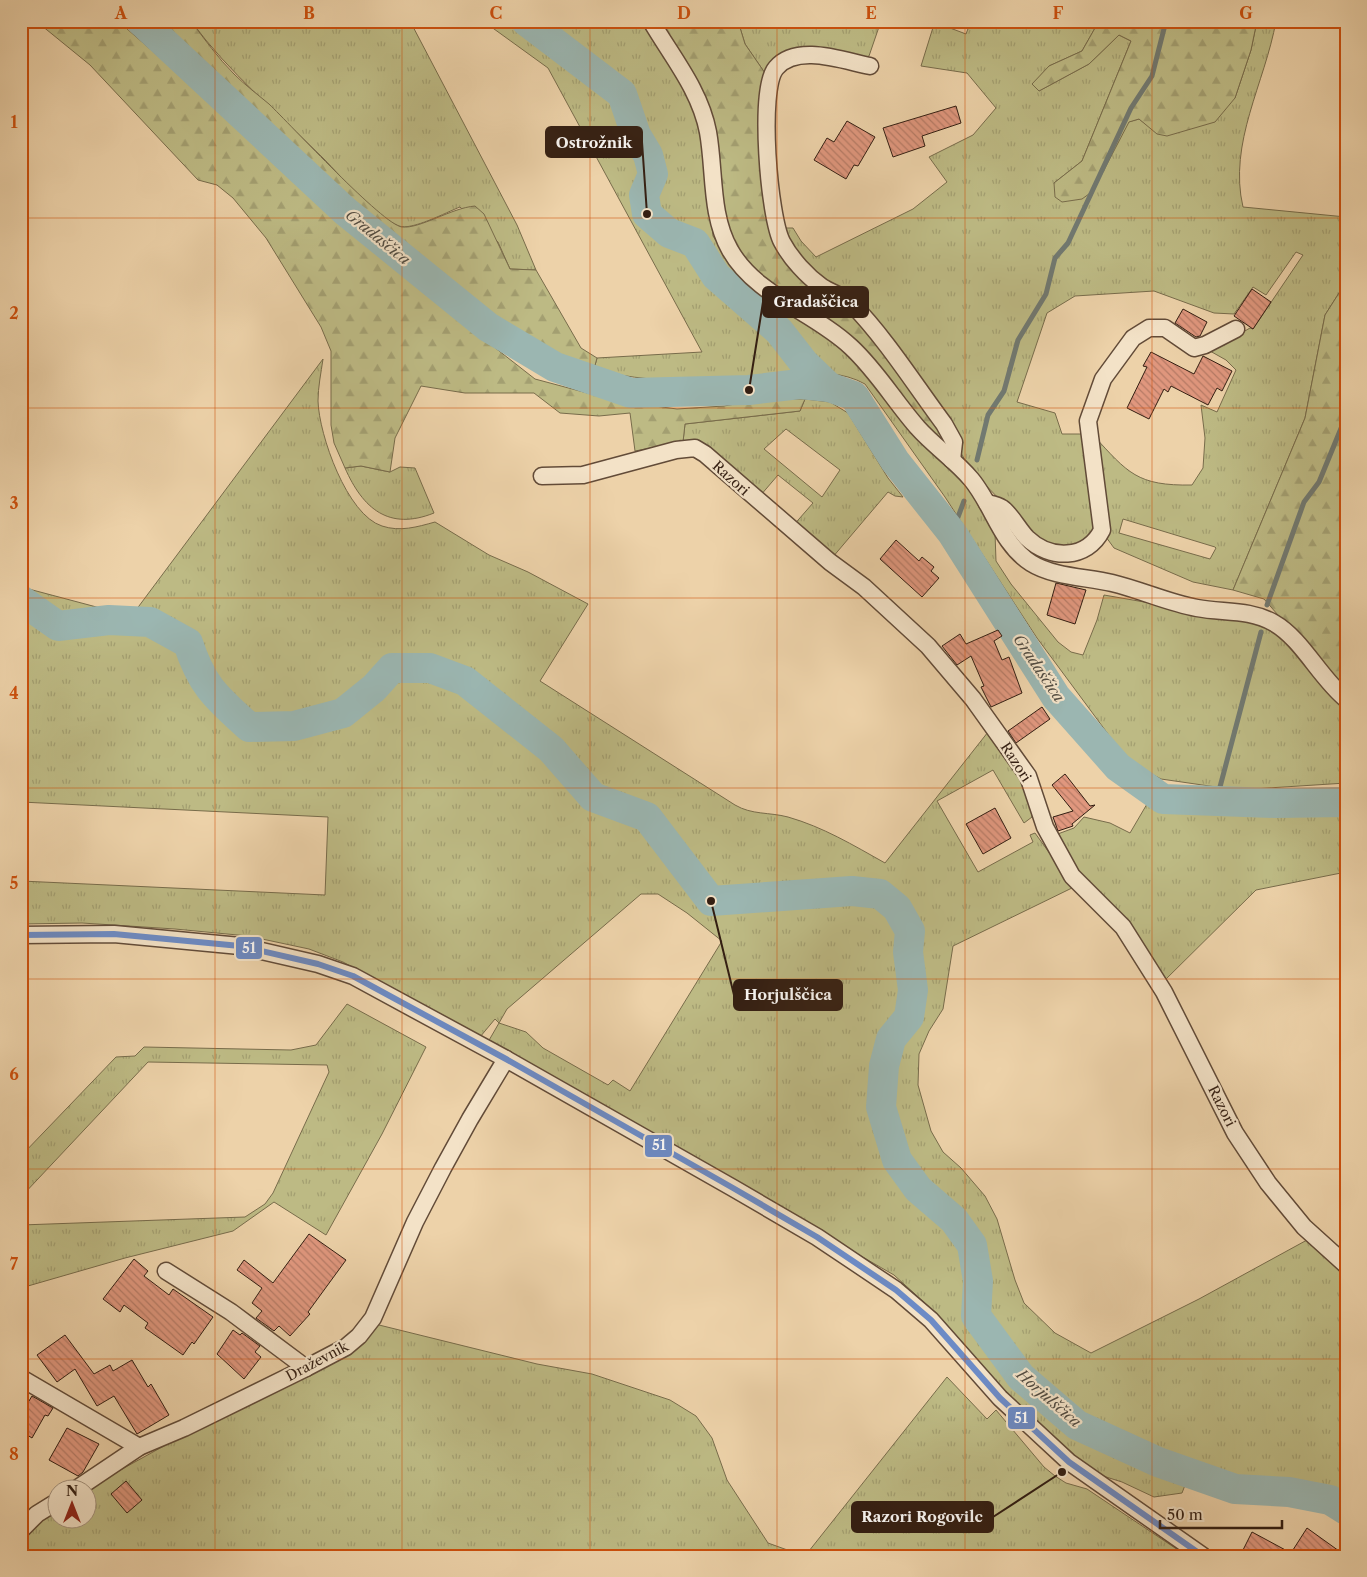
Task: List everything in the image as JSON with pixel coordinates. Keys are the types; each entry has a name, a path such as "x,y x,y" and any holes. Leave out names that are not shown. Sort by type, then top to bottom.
{"street":[{"path":"651,21 684,73 701,106 708,133 716,210 728,247 741,268 782,300 826,325 853,349 919,430 970,478 1013,547 1032,564 1055,572 1148,592 1196,608 1249,613 1275,624 1346,699"},
{"path":"870,66 806,55 793,58 776,67 768,81 766,124 773,211 782,241 799,266 822,286 850,303 944,424 954,442 952,460"},
{"path":"987,503 1002,508 1016,526 1044,549 1073,554 1096,542 1102,530 1088,421 1103,379 1133,338 1149,328 1165,328 1194,348 1205,345 1236,329"},
{"name":"Razori","path":"542,476 583,475 668,452 695,448 705,454 830,562 864,587 928,646 973,700 1028,776 1045,828 1072,876 1123,927 1164,992 1236,1133 1268,1183 1304,1227 1346,1266"},
{"path":"21,935 114,934 240,946 285,955 353,976 506,1059 809,1232 896,1290 931,1320 1000,1398 1055,1450 1203,1556"},
{"name":"Draževnik","path":"90,1480 139,1447 184,1428 306,1368 346,1347 359,1336 373,1318 415,1222 470,1119 506,1059"},
{"path":"166,1270 231,1312 306,1368"},
{"path":"21,1378 139,1447"},
{"path":"21,1530 48,1508"}],"green space":[{"path":"36,21 118,21 462,322 535,379 617,401 677,409 724,406 764,399 805,399 800,411 685,424 683,442 635,451 630,413 599,416 560,413 534,393 465,393 421,386 395,438 390,472 361,466 345,468 334,443 331,425 331,351 321,327 266,238 233,198 217,185 198,180 90,65"},
{"path":"158,21 191,21 234,74 269,104 376,210 392,222 402,227 409,227 456,210 475,206 484,214 510,269 536,270 581,348 597,358 594,369 561,359 480,307 414,251 347,204 218,75"},
{"path":"191,21 410,21 517,225 536,270 510,269 498,242 460,207 420,224 405,227 389,221 379,214 254,92 221,58"},
{"path":"483,21 644,21 692,99 702,135 713,236 736,272 851,353 973,492 995,533 996,561 1011,584 1058,642 1071,652 1083,655 1097,620 1104,595 1242,619 1268,627 1299,654 1346,706 1346,783 1237,790 1161,779 1128,761 1037,638 945,497 865,384 848,377 829,373 690,381 634,377 594,369 597,358 702,352 548,68"},
{"path":"657,21 738,21 745,44 767,76 779,251 848,308 867,329 947,439 938,439 785,295 746,263 726,232 715,138"},
{"path":"738,21 881,21 869,56 863,59 821,53 767,76 745,44"},
{"path":"935,21 942,21 942,25 966,34 971,21 1099,21 1082,51 1049,66 1033,84 1039,91 1089,64 1119,35 1131,41 1082,161 1054,183 1121,134 1128,122 1139,119 1147,125 1235,98 1251,50 1257,21 1276,21 1244,136 1240,160 1243,207 1346,217 1346,238 1342,244 1346,252 1346,282 1325,315 1305,418 1233,590 1193,582 1114,548 1106,537 1093,435 1125,468 1135,475 1158,483 1192,485 1203,468 1205,438 1201,405 1217,412 1236,370 1226,360 1210,351 1250,328 1253,329 1303,255 1296,252 1266,295 1253,287 1234,314 1214,313 1154,291 1075,296 1047,313 1017,402 1055,413 1062,434 1085,434 1097,531 1079,549 1044,545 969,468 961,453 963,442 934,402 805,267 782,228 793,228 801,241 816,257 913,209 947,182 929,157 973,135 996,108 967,73 921,66","holes":["1123,519 1215,547 1210,559 1119,533"]},
{"path":"1099,21 1257,21 1251,50 1235,98 1215,122 1167,136 1157,134 1139,119 1129,122 1093,191 1082,199 1062,202 1055,197 1054,183 1082,161 1131,41 1119,35 1089,64 1039,91 1032,84 1049,66 1082,51"},
{"path":"1346,282 1346,693 1264,599 1233,590 1305,418 1325,315"},
{"path":"323,359 318,401 320,416 329,453 337,472 357,507 369,519 389,528 408,528 435,522 489,555 528,572 588,604 540,681 735,805 754,812 781,815 813,826 838,837 885,863 988,732 1023,782 1031,805 1032,817 1024,823 993,770 937,801 978,872 1033,842 1030,835 1035,833 1074,887 953,946 943,1009 929,1031 919,1054 918,1085 931,1131 943,1152 961,1168 985,1196 997,1219 1015,1280 1024,1303 1055,1333 1091,1353 1199,1299 1307,1240 1346,1273 1346,1520 1306,1501 1252,1502 1228,1498 1187,1480 1182,1493 1154,1497 1122,1482 1103,1476 1072,1457 1024,1413 926,1304 894,1275 488,1042 499,1023 495,1019 480,1037 343,962 309,949 248,936 82,923 21,924 21,881 325,895 328,817 21,802 21,585 25,588 104,609 136,610","holes":["641,894 658,894 687,913 722,941 630,1091 613,1080 608,1085 543,1048 526,1032 499,1023 507,1009"]},
{"path":"805,399 830,402 848,413 888,478 903,497 895,496 888,492 832,558 792,527 813,503 778,475 760,496 683,442 685,424 800,411","holes":["786,429 840,470 822,497 764,449"]},
{"path":"361,466 390,472 400,467 415,468 434,513 418,518 404,519 379,513 360,495 345,468"},
{"path":"1147,804 1160,812 1346,813 1346,872 1256,890 1161,984 1088,889 1055,835 1074,828 1084,817 1110,823 1130,833"},
{"path":"347,1004 426,1047 382,1134 326,1235 274,1202 233,1231 125,1258 21,1288 21,1225 245,1217 265,1204 273,1193 329,1072 327,1065 148,1062 21,1197 21,1156 116,1057 135,1056 144,1047 291,1050 316,1045"},
{"path":"375,1324 537,1364 592,1374 670,1400 696,1416 712,1438 727,1480 768,1543 804,1556 21,1556 21,1538 48,1516 48,1530 98,1530 98,1482 200,1426"},
{"path":"947,1377 987,1419 996,1410 1044,1467 1055,1476 1066,1483 1087,1489 1187,1556 805,1556"}],"building":[{"path":"956,106 961,123 922,136 925,146 893,157 883,128"},
{"path":"847,121 875,137 858,166 854,165 846,179 814,160 827,138 834,142"},
{"path":"1252,289 1271,302 1253,329 1234,316"},
{"path":"1183,309 1207,322 1200,336 1196,337 1175,323"},
{"path":"1151,352 1194,374 1203,356 1232,371 1222,391 1217,388 1208,405 1171,386 1168,392 1164,389 1149,419 1127,408 1147,367 1143,366"},
{"path":"896,540 919,561 922,557 934,567 931,571 939,578 922,597 880,559"},
{"path":"1056,583 1086,590 1075,624 1047,615"},
{"path":"998,630 1002,636 994,641 1002,660 1009,657 1022,693 991,707 981,687 984,686 971,656 957,665 942,646 960,634 966,644"},
{"path":"1042,707 1050,719 1016,743 1008,731"},
{"path":"1065,774 1090,806 1095,805 1072,824 1073,826 1058,831 1053,817 1073,811 1052,785"},
{"path":"995,808 1011,838 983,854 966,824"},
{"path":"309,1234 346,1260 308,1312 310,1314 290,1336 279,1326 274,1331 256,1318 262,1311 252,1303 262,1288 237,1270 244,1260 273,1283"},
{"path":"134,1259 148,1271 144,1276 169,1295 173,1289 213,1317 194,1344 192,1342 183,1355 145,1328 148,1323 124,1305 120,1312 103,1299"},
{"path":"233,1330 240,1335 242,1333 260,1346 255,1352 261,1357 244,1379 217,1354"},
{"path":"65,1335 94,1374 110,1365 113,1371 132,1360 148,1387 151,1384 169,1415 137,1434 114,1396 97,1406 75,1369 57,1382 37,1355"},
{"path":"32,1396 53,1408 48,1416 45,1415 32,1438 21,1431 21,1397 29,1401"},
{"path":"67,1428 99,1444 83,1472 78,1476 49,1460"},
{"path":"126,1481 142,1500 127,1513 111,1494"},
{"path":"1307,1528 1346,1556 1240,1556 1252,1532 1291,1553"}],"waterway":[{"name":"Gradaščica","path":"141,21 345,211 488,327 555,367 631,393 749,390 800,384 829,387 854,396 895,461 952,533 1056,697 1118,767 1163,799 1275,803 1346,802"},
{"path":"526,21 622,94 636,135 648,155 653,174 644,195 647,214 669,233 695,243 716,276 779,331 804,363 829,387"},
{"path":"977,460 988,415 1004,391 1018,340 1046,294 1055,258 1068,243 1131,108 1152,76 1166,21"},
{"path":"1267,605 1304,502 1319,482 1342,426 1346,409"},
{"path":"952,533 964,501"},
{"name":"Horjulščica","path":"21,600 58,626 109,620 150,622 188,643 193,658 211,690 249,727 294,726 343,713 374,688 392,668 430,668 465,681 551,749 593,797 647,817 711,901 852,891 880,894 897,908 910,931 908,952 913,990 909,1017 891,1039 884,1066 881,1107 897,1160 918,1189 954,1220 972,1245 978,1281 976,1316 1021,1377 1077,1425 1158,1462 1235,1489 1289,1492 1330,1500 1346,1510"},
{"path":"1216,802 1261,632"}],"transit line":[{"name":"51","path":"21,935 114,934 240,946 318,964 353,976 506,1059 733,1188 817,1237 896,1290 931,1320 1000,1398 1069,1462 1203,1556"}],"place":[{"name":"Ostrožnik","path":"647,214"},
{"name":"Gradaščica","path":"749,390"},
{"name":"Horjulščica","path":"711,901"},
{"name":"Razori Rogovilc","path":"1062,1472"}]}
